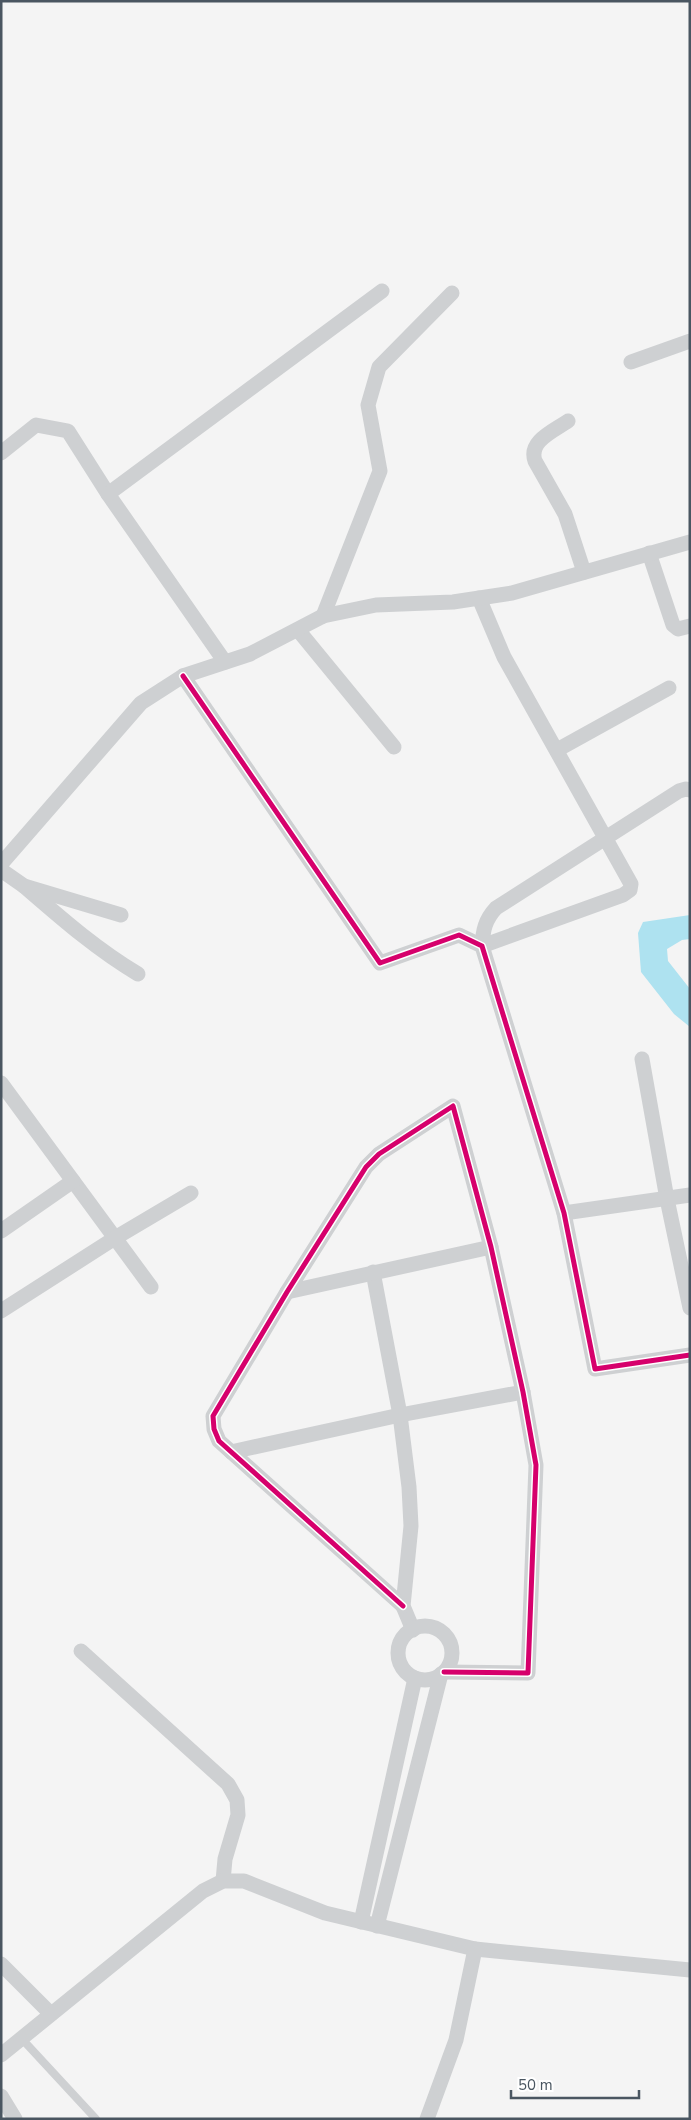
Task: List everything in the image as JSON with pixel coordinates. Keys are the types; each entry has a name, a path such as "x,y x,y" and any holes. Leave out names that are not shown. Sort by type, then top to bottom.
{"street":[{"path":"108,494 382,290"},
{"path":"323,616 380,471 368,405 378,368 452,293"},
{"path":"631,362 690,341"},
{"path":"568,421 538,442 534,449 534,457 565,514 584,572"},
{"path":"1,453 36,425 68,431 108,494 225,662"},
{"path":"1,864 141,703 183,676 250,654 323,616 376,606 453,602 512,593 690,542"},
{"path":"649,553 674,624 678,629 690,626"},
{"path":"183,676 380,963 459,935 482,946 627,893 631,884 504,657 479,598"},
{"path":"298,630 394,747"},
{"path":"557,750 669,688"},
{"path":"690,790 679,791 605,836 496,908 487,918 482,946 564,1213 595,1369 690,1355"},
{"path":"1,870 24,886 85,939 108,956 138,974"},
{"path":"24,886 121,915"},
{"path":"642,1058 667,1198 690,1308"},
{"path":"1,1083 151,1287"},
{"path":"377,1926 442,1673 451,1656 448,1640 443,1633 436,1629 427,1626 413,1630 404,1636 398,1653 403,1670 415,1678 428,1680 442,1673 528,1673 536,1465 523,1392 491,1247 453,1106 379,1154 366,1167 287,1292 213,1416 214,1429 219,1441 403,1606 413,1630"},
{"path":"1,1231 73,1181"},
{"path":"1,1311 115,1238 191,1193"},
{"path":"564,1213 690,1195"},
{"path":"287,1292 491,1247"},
{"path":"373,1272 400,1415 409,1487 411,1526 403,1606"},
{"path":"231,1452 400,1415 523,1392"},
{"path":"81,1651 228,1784 237,1800 238,1815 225,1859 223,1881"},
{"path":"360,1922 415,1678"},
{"path":"1,2055 203,1891 223,1881 244,1881 324,1913 476,1949 690,1970"},
{"path":"427,2119 456,2040 476,1949"},
{"path":"1,1964 51,2014"},
{"path":"1,2096 16,2119"}],"lane":[{"path":"22,2039 96,2119"}],"water":[{"path":"690,915 690,939 682,940 667,949 668,961 690,989 690,1027 674,1014 641,972 638,933 643,922"}],"cycle path":[{"path":"183,676 380,963 459,935 482,946 564,1213 595,1369 690,1355"},
{"path":"403,1606 219,1441 214,1429 213,1416 287,1292 366,1167 379,1154 453,1106 491,1247 523,1392 536,1465 528,1673 444,1672"}]}
